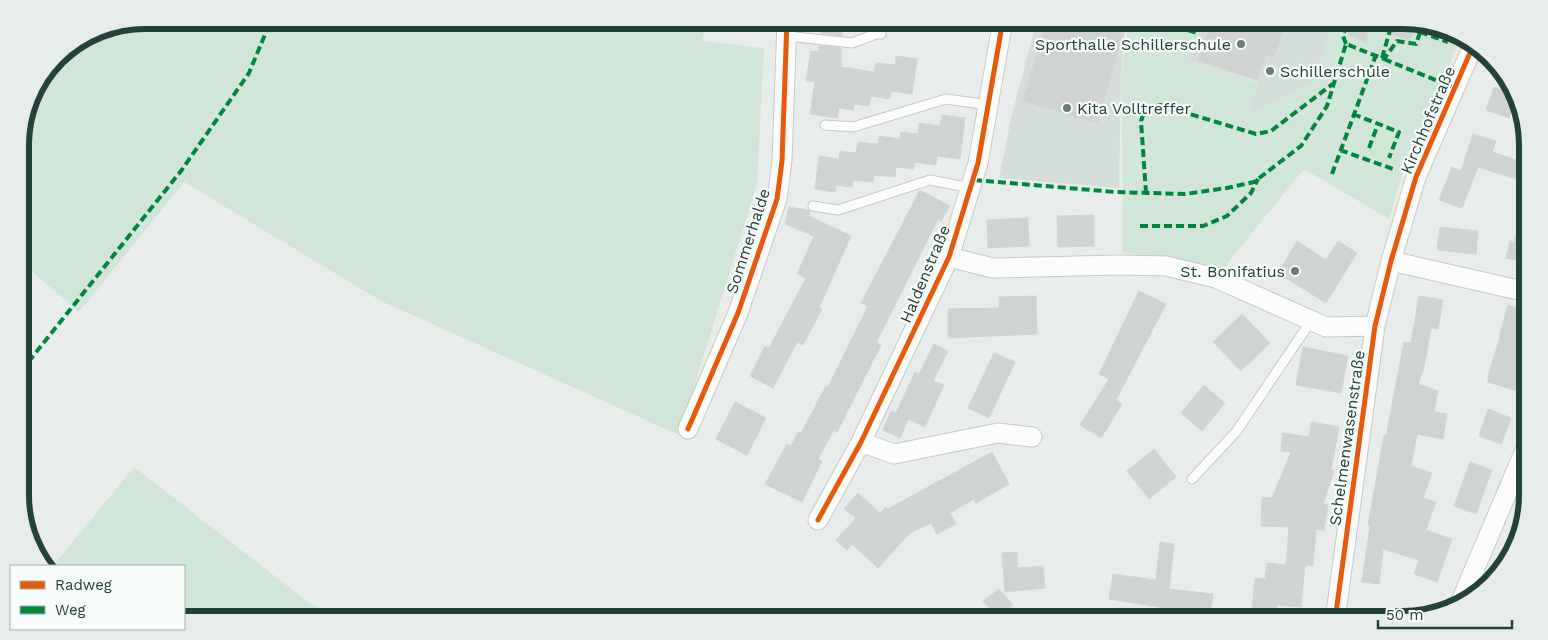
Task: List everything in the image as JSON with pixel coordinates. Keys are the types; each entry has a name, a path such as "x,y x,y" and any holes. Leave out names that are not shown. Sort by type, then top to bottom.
{"street":[{"name":"Sommerhalde","path":"688,429 738,313 777,199 782,161 786,29"},
{"name":"Haldenstraße","path":"818,520 861,442 949,257 972,188 978,163 1003,29"},
{"name":"Kirchhofstraße","path":"1391,261 1416,177 1471,51"},
{"name":"Haldenstraße","path":"949,257 993,268 1118,265 1166,266 1216,278 1326,327 1375,326"},
{"path":"1391,261 1519,290"},
{"name":"Schelmenwasenstraße","path":"1336,611 1375,326 1391,261"},
{"path":"861,442 894,454 998,433 1032,437"},
{"path":"1464,594 1519,464"}],"lane":[{"path":"790,29 852,43 881,34"},
{"path":"824,125 854,127 946,98 990,105"},
{"path":"813,206 838,210 930,180 972,188"},
{"path":"1192,479 1236,432 1311,321"}],"shaded area":[{"name":"Kita Volltreffer","path":"1035,29 1125,29 1121,78 1119,188 999,178 1012,114"},
{"name":"Schillerschule","path":"1200,29 1331,29 1313,82 1249,115 1259,82 1188,61"}],"green space":[{"path":"138,29 704,29 702,41 764,48 757,184 679,435 381,301 184,182 79,312 29,269 29,138 31,123 38,101 44,87 53,74 74,53 87,44 101,38 123,31"},
{"path":"1128,29 1184,29 1198,33 1188,61 1259,83 1249,115 1313,82 1331,29 1410,29 1440,35 1459,43 1406,162 1389,219 1304,169 1222,270 1122,252 1121,78"},
{"path":"134,467 311,604 326,611 185,611 185,565 54,565"}],"building":[{"path":"821,29 842,29 842,36 821,33"},
{"path":"1044,29 1125,29 1097,123 1023,101"},
{"name":"Sporthalle Schillerschule","path":"1209,29 1283,29 1274,57 1266,54 1257,80 1198,60"},
{"path":"1350,29 1368,29 1366,42 1349,35"},
{"path":"1377,29 1414,30 1410,41"},
{"path":"819,46 841,48 841,67 874,72 876,63 895,65 896,56 917,59 912,94 891,91 890,99 871,96 869,106 854,104 853,110 839,108 837,118 810,114 815,82 806,81 811,51 818,52"},
{"path":"1494,87 1506,92 1512,108 1509,118 1486,110"},
{"path":"942,115 965,118 960,159 937,156 936,165 914,162 914,169 896,167 895,177 874,175 873,182 853,180 852,187 836,185 835,192 815,189 819,156 839,159 840,151 856,153 858,142 878,144 879,136 900,139 901,132 918,134 919,123 940,126"},
{"path":"1473,134 1496,141 1492,152 1519,161 1519,170 1516,179 1478,167 1462,208 1439,200 1452,167 1461,171"},
{"path":"920,190 950,206 941,221 938,219 876,343 881,345 837,432 834,430 818,459 822,461 802,502 765,484 787,444 791,446 798,432 801,433 826,386 828,387 868,306 861,303"},
{"path":"789,207 808,210 810,211 809,216 851,236 819,308 822,309 803,345 797,342 773,388 750,376 765,346 769,348 806,278 797,274 814,236 785,224"},
{"path":"1094,215 1094,246 1058,247 1057,216"},
{"path":"1028,218 1029,246 988,248 987,220"},
{"path":"1440,227 1478,231 1476,254 1437,250"},
{"path":"1516,235 1519,236 1519,261 1506,258 1510,241 1514,242"},
{"name":"St. Bonifatius","path":"1297,241 1326,260 1338,241 1357,253 1326,303 1278,273"},
{"path":"1139,291 1166,304 1116,400 1122,404 1101,438 1080,425 1109,379 1099,374"},
{"path":"1036,296 1037,334 948,338 948,309 999,308 999,297"},
{"path":"1419,296 1443,300 1438,329 1431,328 1424,367 1418,384 1438,391 1434,412 1447,414 1443,439 1417,434 1411,466 1432,473 1423,498 1436,502 1426,530 1452,539 1437,582 1414,574 1419,560 1383,549 1379,584 1362,582 1370,526 1368,525 1384,435 1386,436 1404,342 1411,343"},
{"path":"1508,305 1519,308 1519,392 1488,382"},
{"path":"1242,314 1270,343 1241,371 1213,342"},
{"path":"934,344 948,351 933,381 944,385 925,427 908,419 900,438 883,430 891,411 896,413 915,372 919,374"},
{"path":"1303,347 1348,356 1341,393 1296,385"},
{"path":"994,353 1015,362 989,418 968,408"},
{"path":"1204,385 1225,403 1202,431 1181,413"},
{"path":"735,402 766,418 747,455 716,439"},
{"path":"1488,409 1511,418 1501,444 1479,436"},
{"path":"1311,422 1339,427 1331,470 1334,471 1323,504 1328,504 1324,531 1316,529 1313,566 1305,565 1301,607 1277,605 1276,611 1252,611 1255,578 1265,579 1267,563 1286,565 1289,527 1261,526 1262,497 1272,498 1291,452 1281,451 1283,433 1309,437"},
{"path":"1154,449 1176,477 1149,499 1127,471"},
{"path":"992,452 1009,484 976,503 974,499 950,513 956,524 937,534 931,523 910,533 878,568 852,544 847,550 836,540 856,518 844,509 858,493 880,513 886,507 888,509"},
{"path":"1470,462 1492,470 1476,514 1454,506"},
{"path":"1160,542 1174,544 1169,589 1213,594 1210,611 1178,611 1109,599 1113,574 1156,580"},
{"path":"1017,552 1018,568 1043,566 1045,588 1005,592 1002,553"},
{"path":"999,589 1013,605 1006,611 992,611 983,601"}],"marked path":[{"path":"29,361 181,171 249,73 267,29"},
{"path":"1184,29 1194,32 1195,29"},
{"path":"1345,29 1343,36 1346,44"},
{"path":"1382,58 1390,29"},
{"path":"974,180 1115,192 1185,194 1254,182 1301,146 1327,106 1346,44 1384,59 1397,41 1416,44 1421,30"},
{"path":"1420,32 1448,42"},
{"path":"1332,174 1376,55"},
{"path":"1384,59 1455,88"},
{"path":"1146,193 1141,121 1145,110 1160,105 1256,134 1271,131 1334,83"},
{"path":"1353,114 1399,132 1389,158"},
{"path":"1369,148 1378,124"},
{"path":"1340,150 1393,169"},
{"path":"1140,226 1203,226 1227,216 1251,193 1258,179"}],"cycle path":[{"path":"688,429 738,313 777,199 782,161 787,29"},
{"path":"818,520 861,442 949,257 978,163 1001,29"},
{"path":"1336,611 1375,326 1391,261 1416,177 1471,51"}],"place":[{"name":"Sporthalle Schillerschule","path":"1241,44"},
{"name":"Schillerschule","path":"1270,71"},
{"name":"Kita Volltreffer","path":"1067,108"},
{"name":"St. Bonifatius","path":"1295,271"}]}
